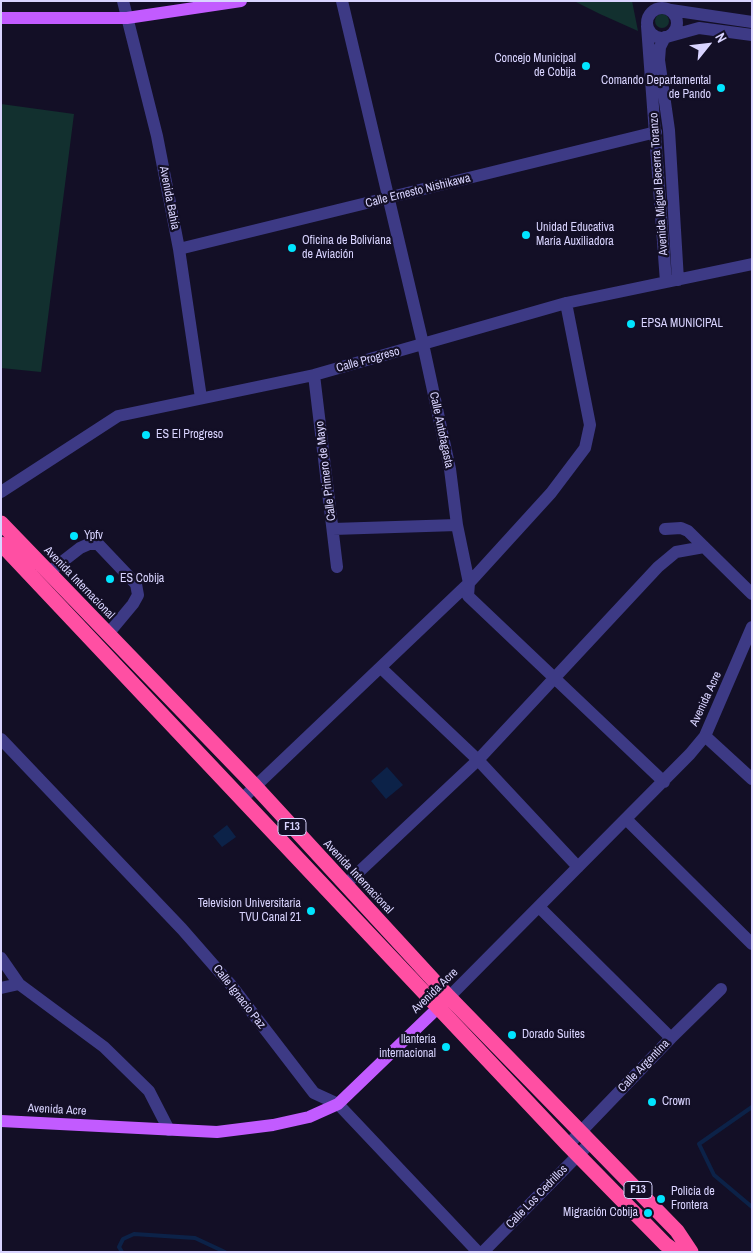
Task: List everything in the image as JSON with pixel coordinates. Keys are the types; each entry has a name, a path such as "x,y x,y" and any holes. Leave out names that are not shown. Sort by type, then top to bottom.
{"highway":[{"name":"Avenida Internacional","path":"1,523 254,786 449,997 677,1230 691,1252"},
{"name":"F13","path":"1,544 573,1150 676,1252"}],"main road":[{"path":"1,18 127,18 241,1"},
{"name":"Avenida Acre","path":"1,1121 218,1132 273,1125 309,1117 338,1104 449,997"}],"street":[{"name":"Avenida Bahía","path":"123,1 157,136 179,249 201,398"},
{"name":"Calle Antofagasta","path":"342,1 423,344 450,469 457,525 469,582 468,596 664,782"},
{"path":"648,7 657,8 665,6 752,22"},
{"name":"Avenida Miguel Becerra Toranzo","path":"665,6 677,23 660,47 659,60 669,130 672,281"},
{"name":"Avenida Miguel Becerra Toranzo","path":"648,7 647,51 672,281"},
{"path":"647,26 656,37 667,37 699,28 752,35"},
{"name":"Calle Ernesto Nishikawa","path":"179,249 656,132"},
{"name":"Calle Progreso","path":"1,492 118,416 314,375 566,303 752,264"},
{"path":"242,799 469,582 551,493 585,448 590,425 566,303"},
{"name":"Calle Primero de Mayo","path":"314,375 337,567"},
{"path":"333,529 457,525"},
{"path":"665,529 681,528 688,531 752,594"},
{"path":"49,572 80,548 89,544 98,544 136,584 138,595 108,634"},
{"path":"345,885 478,760 658,567 676,552 704,547"},
{"name":"Avenida Acre","path":"449,997 627,820 705,736 752,627"},
{"path":"381,668 478,760 578,867"},
{"path":"705,736 752,779"},
{"name":"Calle Ignacio Paz","path":"1,739 182,929 231,985 314,1093 338,1104 478,1252"},
{"path":"627,820 752,944"},
{"path":"539,907 671,1038"},
{"path":"1,958 19,984 40,997 111,1053 149,1091 169,1130"},
{"path":"1,988 19,984"},
{"name":"Calle Argentina","path":"573,1150 671,1038 721,989"},
{"name":"Calle Los Cedrillos","path":"483,1252 573,1150"}],"green space":[{"path":"574,1 632,1 638,31 600,14"},
{"path":"659,14 665,14 669,21 665,28 659,28 655,24 655,18"},
{"path":"1,104 74,114 41,372 1,368"}],"water":[{"path":"387,767 403,785 386,799 371,781"},
{"path":"227,825 236,837 222,847 213,836"}],"waterway":[{"path":"752,1107 699,1144 714,1175 752,1207"},
{"path":"122,1252 119,1247 123,1239 134,1234 195,1238 225,1252"}],"place":[{"name":"Concejo Municipal de Cobija","path":"586,66"},
{"name":"Comando Departamental de Pando","path":"721,88"},
{"name":"Unidad Educativa María Auxiliadora","path":"526,235"},
{"name":"Oficina de Boliviana de Aviación","path":"292,248"},
{"name":"EPSA MUNICIPAL","path":"631,324"},
{"name":"ES El Progreso","path":"146,435"},
{"name":"Ypfv","path":"74,536"},
{"name":"ES Cobija","path":"110,579"},
{"name":"Television Universitaria TVU Canal 21","path":"311,911"},
{"name":"Dorado Suites","path":"512,1035"},
{"name":"llanteria internacional","path":"446,1047"},
{"name":"Crown","path":"652,1102"},
{"name":"Policía de Frontera","path":"661,1199"},
{"name":"Migración Cobija","path":"648,1213"}]}
